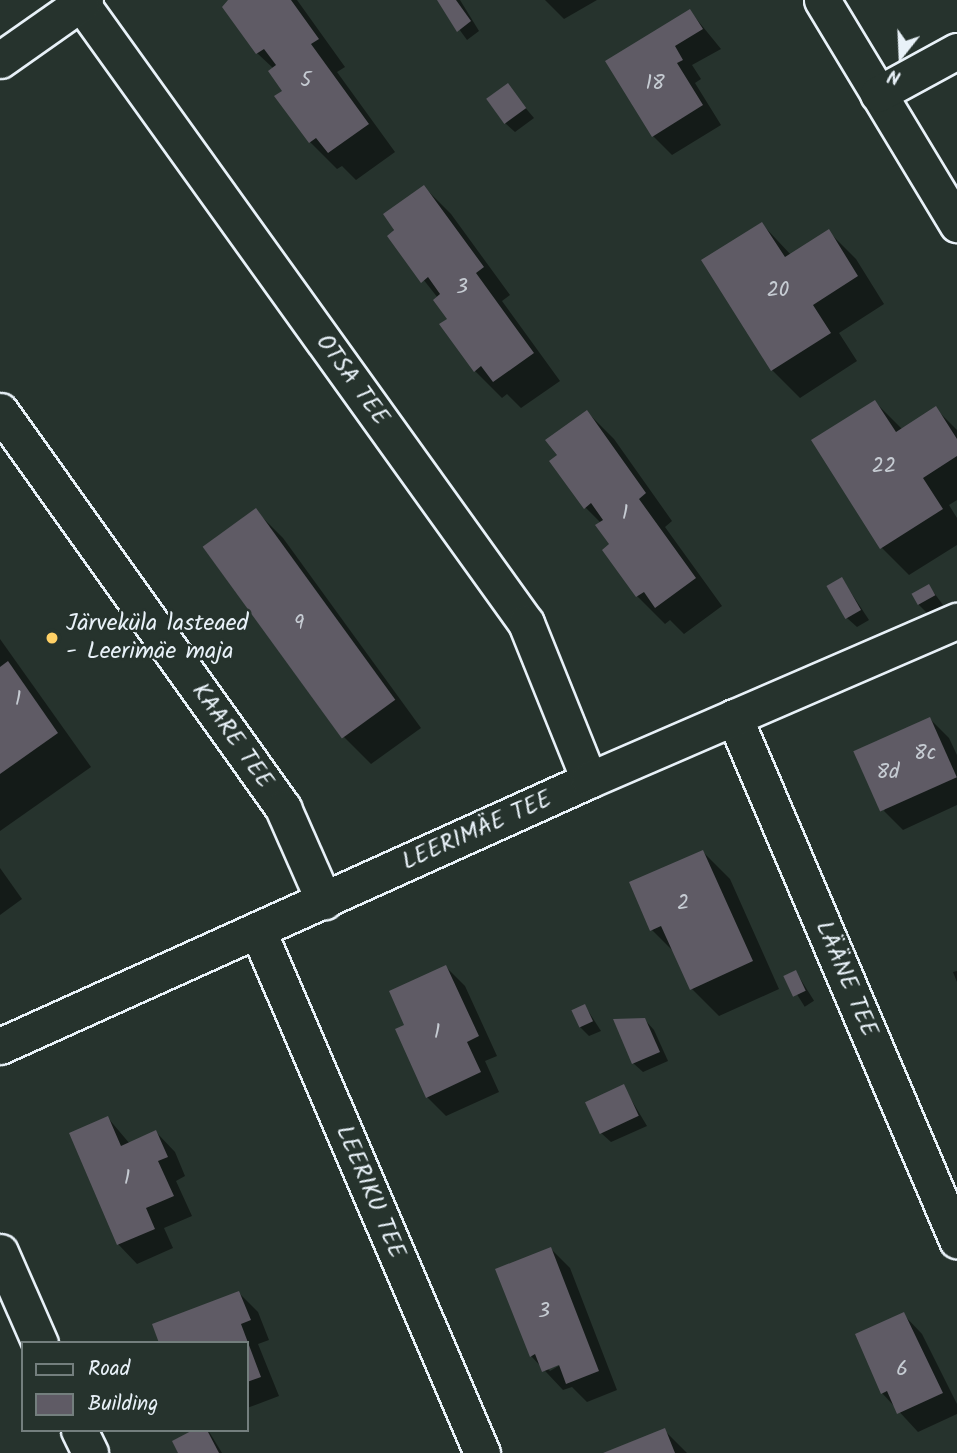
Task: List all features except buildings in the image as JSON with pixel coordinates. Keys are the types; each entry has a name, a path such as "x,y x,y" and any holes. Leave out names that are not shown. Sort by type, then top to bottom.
{"street":[{"path":"822,0 957,224"},
{"path":"0,60 83,1"},
{"name":"OTSA TEE","path":"83,1 526,623 589,780"},
{"path":"878,94 957,51"},
{"name":"KAARE TEE","path":"0,411 282,808 324,901"},
{"name":"LEERIMÄE TEE","path":"0,1046 589,780 957,621"},
{"name":"LÄÄNE TEE","path":"734,718 957,1240"},
{"name":"LEERIKU TEE","path":"257,931 482,1453"},
{"path":"0,1252 39,1341"},
{"path":"80,1432 90,1453"}],"place":[{"name":"Järveküla lasteaed - Leerimäe maja","path":"52,638"}]}
